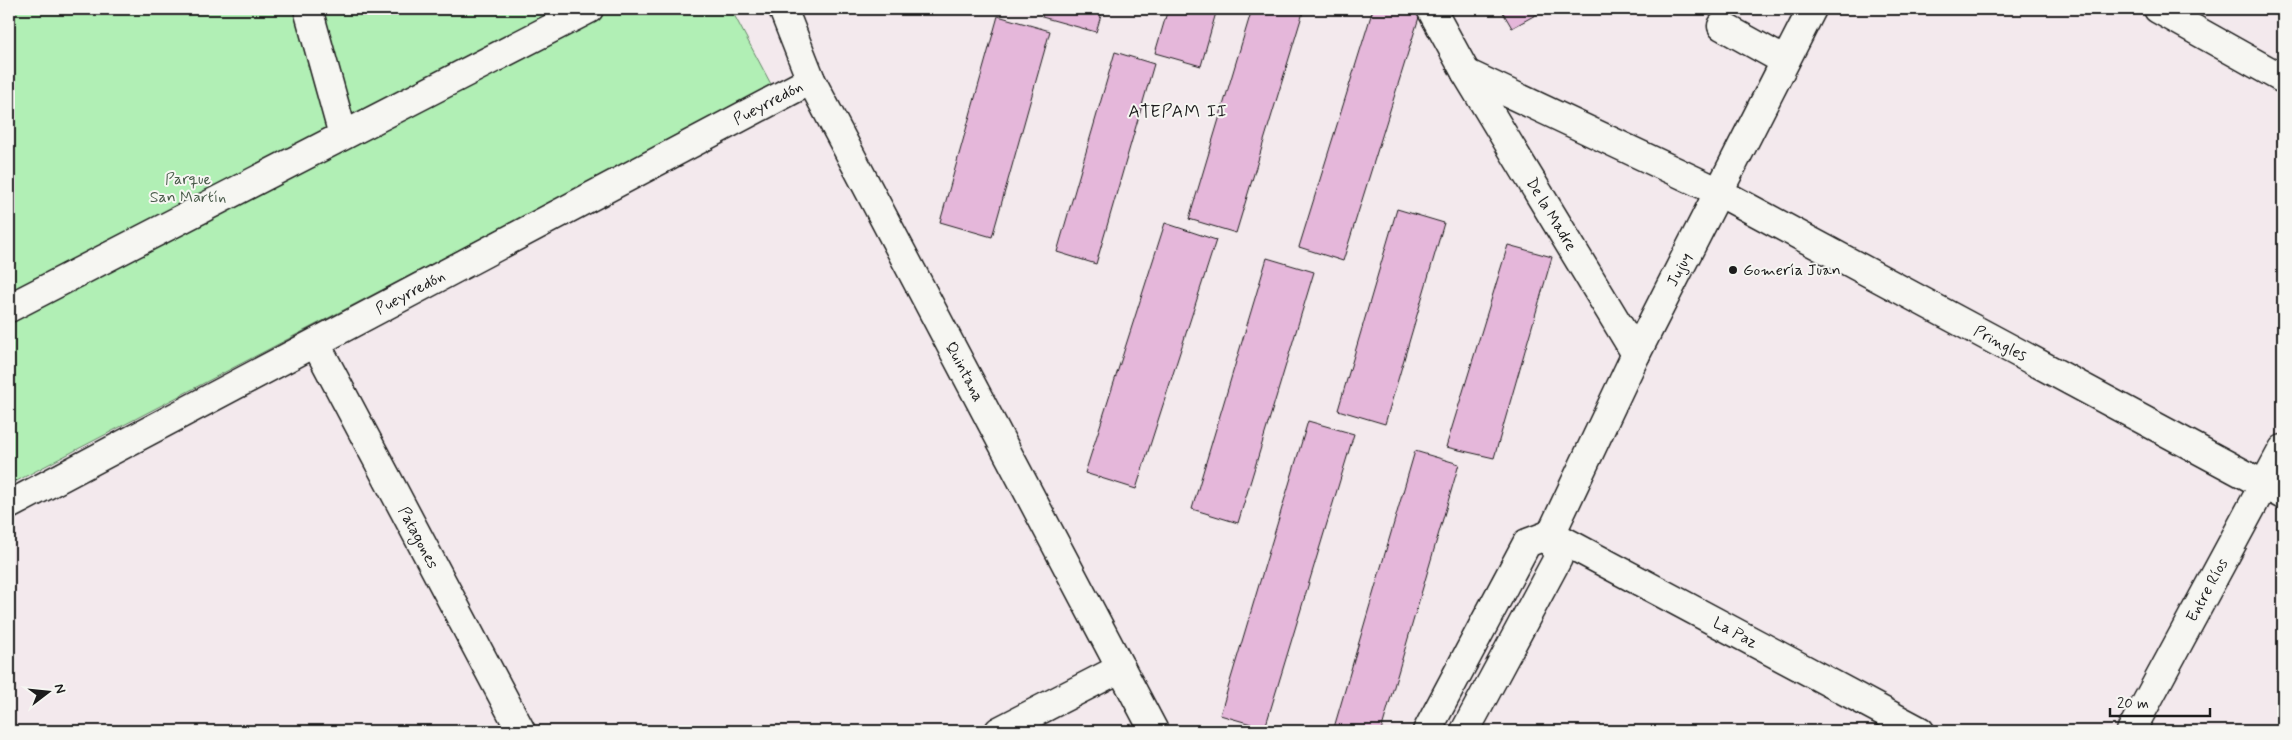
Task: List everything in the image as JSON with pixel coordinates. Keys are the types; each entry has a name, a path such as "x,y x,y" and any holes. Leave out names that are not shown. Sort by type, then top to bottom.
{"street":[{"path":"308,9 343,135"},
{"path":"9,308 589,9"},
{"name":"Quintana","path":"783,9 812,80 1154,731"},
{"name":"De la Madre","path":"1431,9 1466,73 1636,354"},
{"name":"Jujuy","path":"1551,534 1636,354 1717,191 1812,9"},
{"path":"2158,9 2283,79"},
{"path":"1722,26 1785,61"},
{"path":"1466,73 1717,191"},
{"name":"Pueyrredón","path":"9,506 812,80"},
{"name":"Pringles","path":"1717,191 2274,489"},
{"name":"Patagones","path":"316,344 521,731"},
{"name":"Entre Ríos","path":"2131,731 2274,489 2283,449"},
{"path":"1427,731 1527,543 1551,534 1558,558 1465,731"},
{"name":"La Paz","path":"1551,534 1920,731"},
{"path":"999,731 1121,668"}],"green space":[{"name":"Parque San Martín","path":"9,9 731,9 772,86 9,485"}],"building":[{"path":"1044,9 1103,9 1096,32 1042,17"},
{"path":"1168,9 1217,9 1201,66 1155,53"},
{"path":"1252,9 1304,9 1236,233 1189,219"},
{"path":"1373,9 1402,9 1420,14 1343,261 1299,247"},
{"path":"1501,9 1546,9 1512,28"},
{"path":"998,16 1050,31 992,237 940,222"},
{"path":"1115,52 1154,64 1096,264 1057,252"},
{"path":"1397,209 1444,223 1385,424 1338,410"},
{"path":"1165,223 1216,240 1136,489 1085,473"},
{"path":"1508,245 1552,257 1494,458 1446,447"},
{"path":"1267,258 1314,272 1238,523 1192,509"},
{"path":"1308,421 1354,434 1265,728 1220,715"},
{"path":"1415,451 1459,464 1381,731 1333,731"}],"place":[{"name":"Gomería Juan","path":"1733,270"}],"district":[{"name":"ATEPAM II","path":"1178,112"}]}
